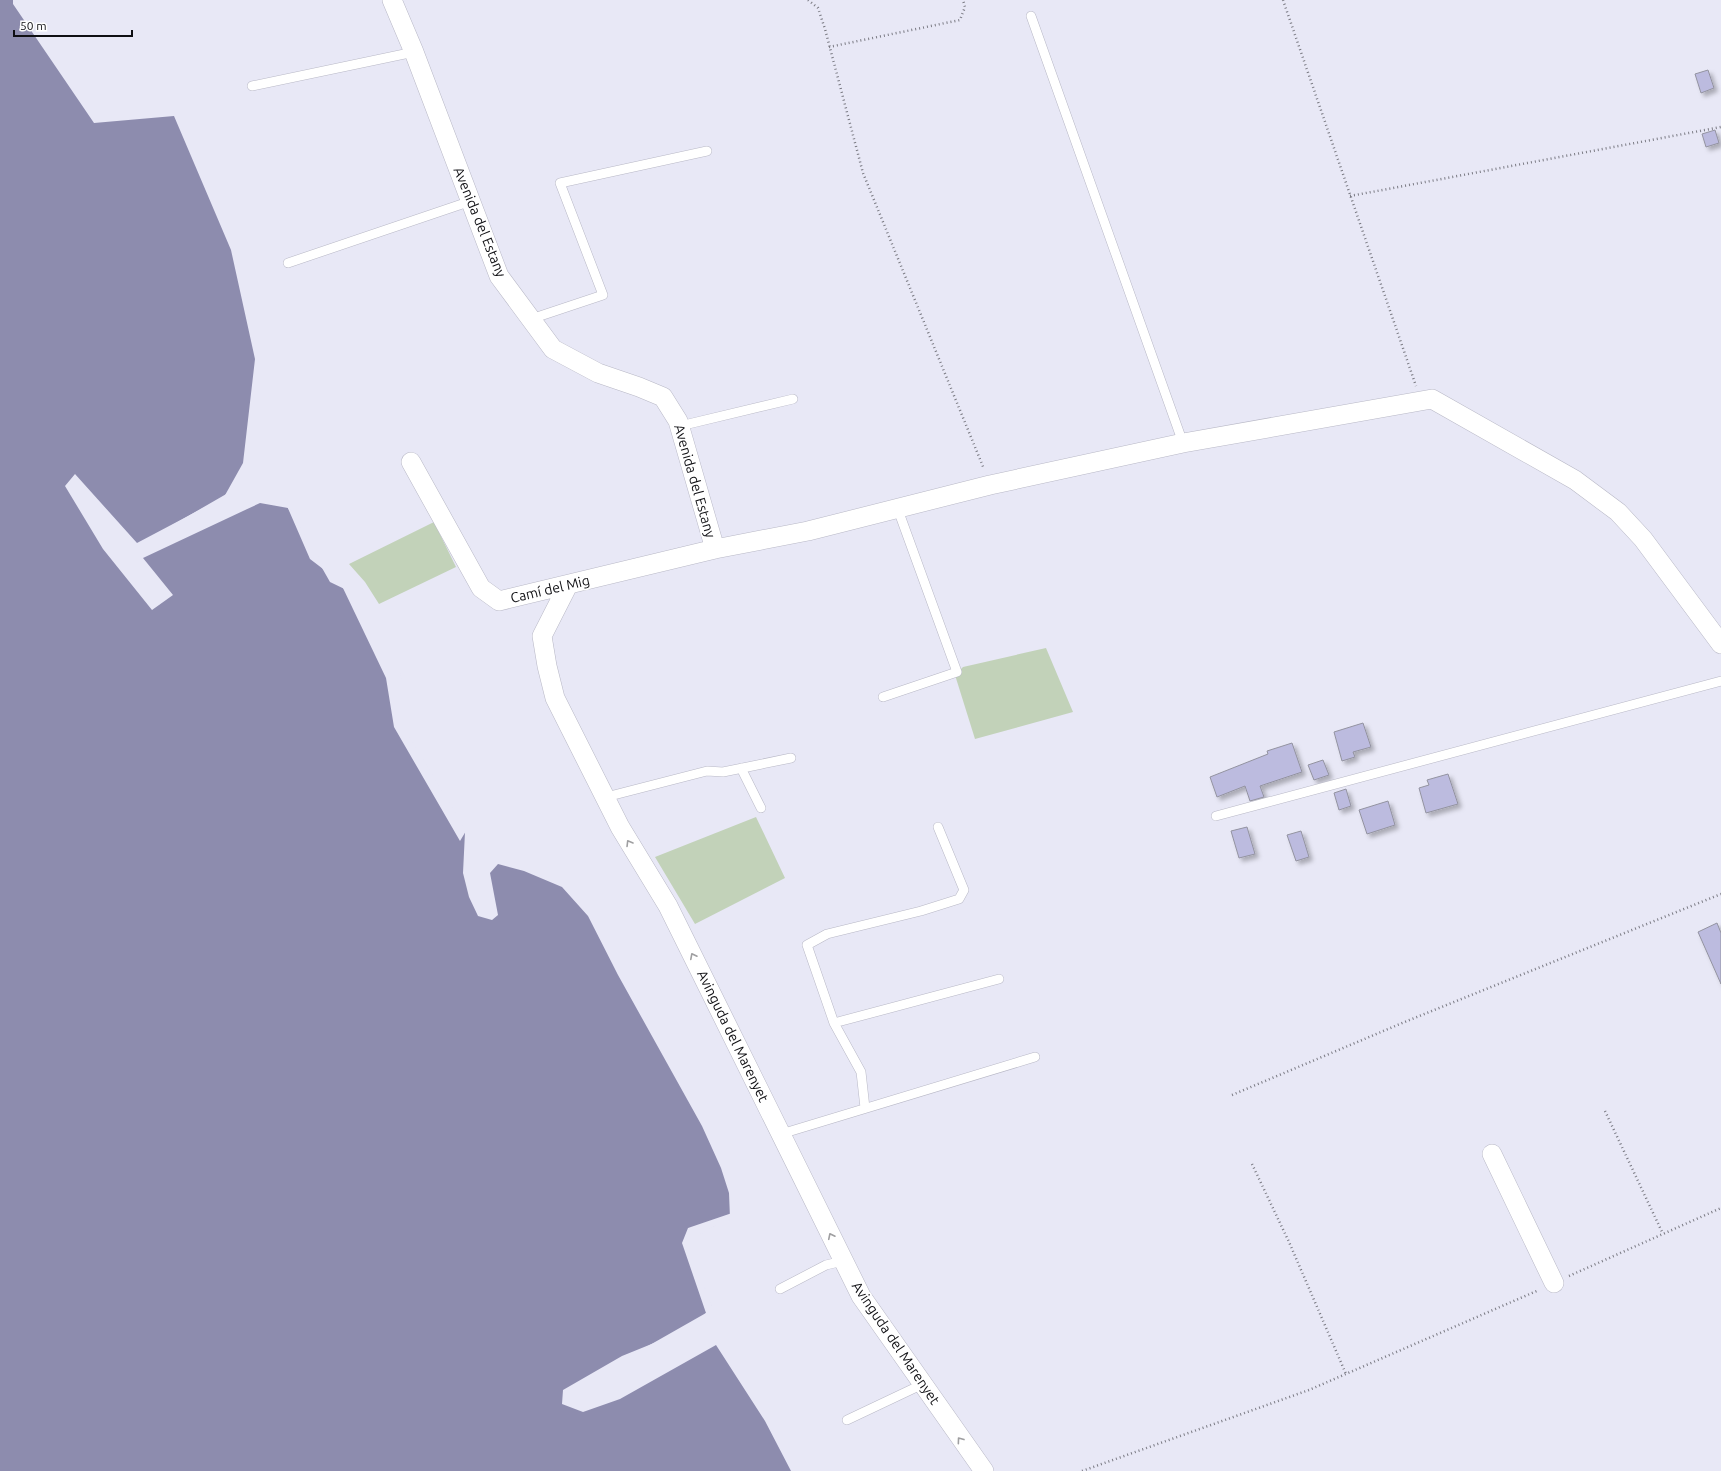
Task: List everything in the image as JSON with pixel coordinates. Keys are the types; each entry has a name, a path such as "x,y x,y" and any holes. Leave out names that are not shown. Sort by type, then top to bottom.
{"street":[{"name":"Avenida del Estany","path":"392,0 414,52 499,276 553,349 598,373 663,397 680,426 715,549"},
{"name":"Camí del Mig","path":"411,462 481,588 499,601 715,549 808,531 897,507 990,485 1183,443 1432,399 1575,480 1618,512 1643,539 1721,644"},
{"name":"Avinguda del Marenyet","path":"568,585 542,636 547,666 555,698 620,827 668,906 861,1296 984,1471"},
{"path":"1492,1154 1554,1283"}],"lane":[{"path":"1031,16 1183,443"},
{"path":"252,86 414,52"},
{"path":"531,319 603,295 560,183 707,151"},
{"path":"288,263 471,201"},
{"path":"680,426 794,399"},
{"path":"883,698 957,672 897,507"},
{"path":"1216,816 1721,681"},
{"path":"606,797 707,771 722,772 791,758"},
{"path":"741,768 761,808"},
{"path":"865,1108 861,1072 834,1023 808,945 827,934 921,911 959,899 964,890 938,827"},
{"path":"834,1023 998,979"},
{"path":"781,1134 1035,1057"},
{"path":"780,1290 826,1265 843,1261"},
{"path":"847,1420 923,1384"}],"path":[{"path":"808,0 818,8 863,173 990,485"},
{"path":"829,47 960,20 965,7 963,0"},
{"path":"1283,0 1421,401"},
{"path":"1350,196 1721,127"},
{"path":"1232,1095 1407,1021 1721,894"},
{"path":"1605,1111 1663,1234"},
{"path":"1252,1164 1289,1242 1346,1374"},
{"path":"1082,1471 1309,1390 1721,1208"}],"green space":[{"path":"434,522 456,567 379,604 365,582 349,564"},
{"path":"1046,648 1073,712 975,739 955,675 963,667"},
{"path":"756,817 785,878 695,924 655,857"}],"water":[{"path":"0,0 13,0 13,4 94,123 174,116 231,250 255,359 243,463 224,497 137,543 75,474 65,486 103,549 152,610 173,595 143,558 260,503 288,508 330,582 357,595 400,678 400,725 465,832 463,873 469,897 478,916 492,920 498,915 490,873 498,864 524,871 562,887 588,916 618,975 702,1126 721,1168 729,1193 730,1218 687,1239 695,1269 712,1307 691,1328 622,1356 563,1390 562,1404 583,1412 620,1399 716,1345 765,1421 791,1471 0,1471"}],"pier":[{"path":"228,493 225,499 150,538"},
{"path":"287,506 289,507 327,572 310,559"},
{"path":"342,586 359,593 400,673 402,679 402,724 466,831 460,841 394,727 386,678"},
{"path":"732,1213 731,1220 713,1227 690,1240 697,1269 713,1308 692,1329 641,1350 706,1313 682,1243 688,1228"}],"building":[{"path":"1708,70 1714,88 1701,93 1695,74"},
{"path":"1715,130 1719,143 1706,147 1702,134"},
{"path":"1363,723 1371,747 1353,752 1355,757 1342,761 1334,732"},
{"path":"1292,743 1302,772 1260,786 1264,797 1250,801 1245,786 1217,797 1210,777 1268,754 1267,751"},
{"path":"1323,760 1329,775 1314,780 1308,765"},
{"path":"1448,774 1458,804 1426,813 1419,788 1429,785 1427,780"},
{"path":"1346,789 1351,806 1339,810 1334,793"},
{"path":"1388,801 1395,825 1367,834 1359,810"},
{"path":"1247,827 1255,854 1239,858 1231,831"},
{"path":"1301,831 1309,857 1296,861 1287,835"},
{"path":"1717,923 1721,933 1721,984 1698,932"}]}
